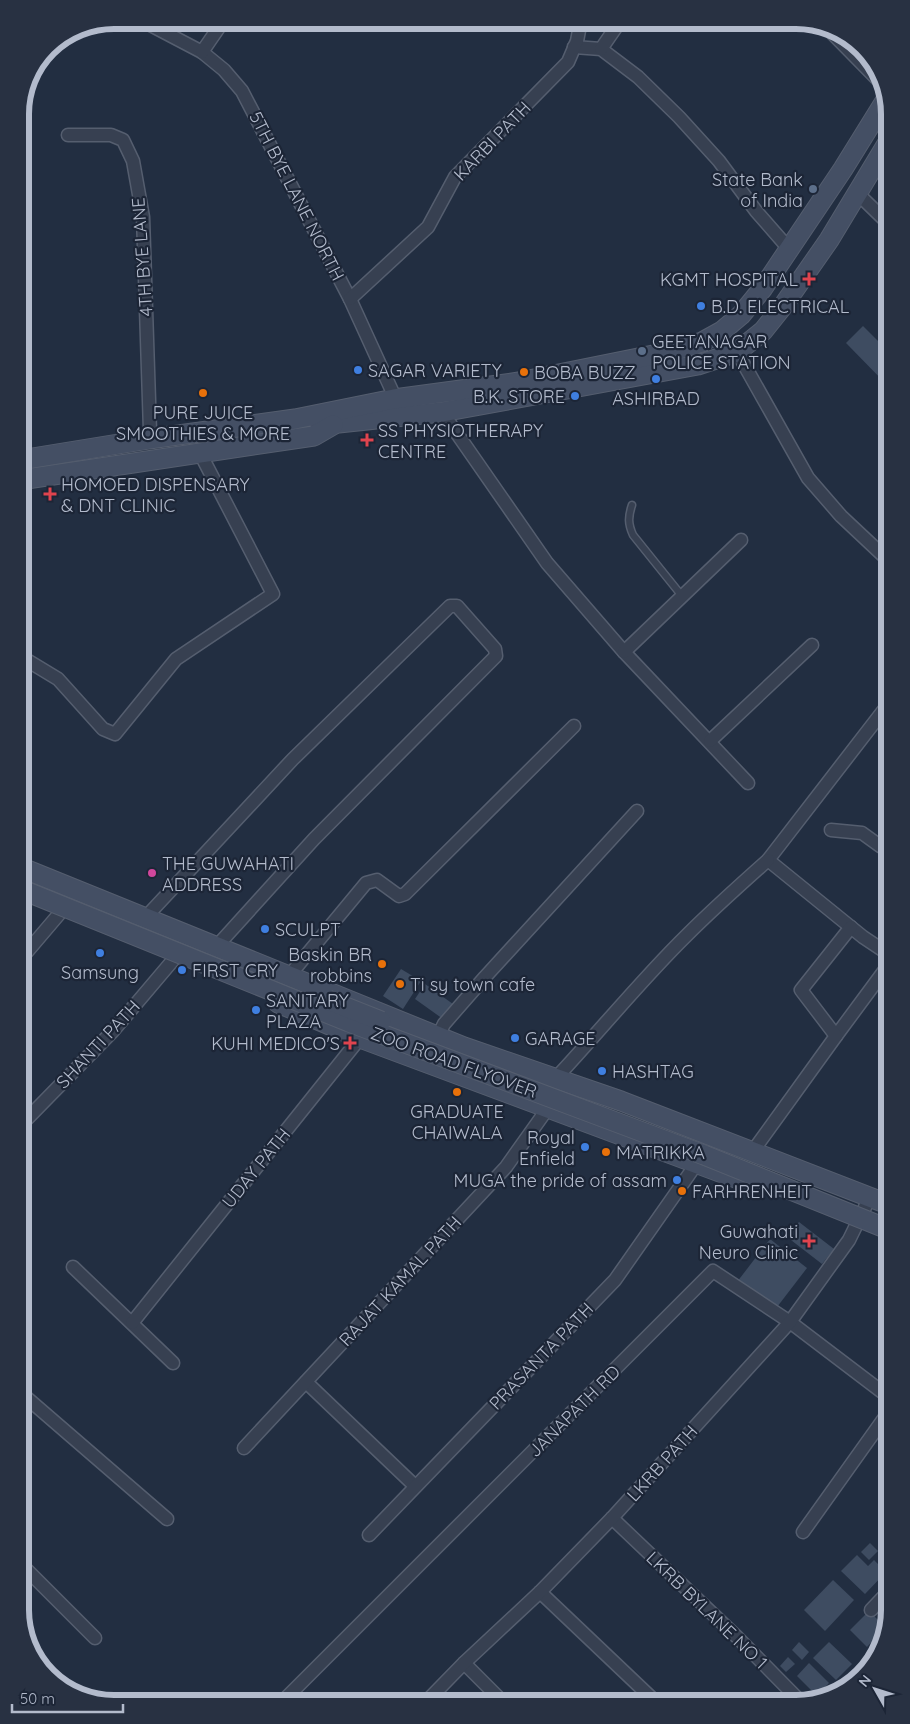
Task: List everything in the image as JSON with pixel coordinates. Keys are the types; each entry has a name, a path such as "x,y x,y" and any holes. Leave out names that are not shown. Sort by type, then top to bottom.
{"main road":[{"path":"29,479 314,436 334,418 394,399 519,382 673,351 702,342 722,331 741,315 790,250 881,108"},
{"path":"29,468 334,418 442,412 698,365 737,352 763,331 784,306 829,240 881,154"},
{"path":"29,451 308,407 334,418"},
{"path":"29,459 149,439 295,424"},
{"path":"29,871 438,1036 621,1101 881,1201"},
{"name":"ZOO ROAD FLYOVER","path":"29,881 435,1043 738,1154 881,1212"},
{"name":"ZOO ROAD FLYOVER","path":"29,893 349,1022 704,1155 881,1226"},
{"path":"29,901 174,959 360,1038 697,1163 881,1234"}],"street":[{"name":"5TH BYE LANE NORTH","path":"158,29 202,52 224,70 242,90 350,299 394,399 404,415"},
{"path":"202,52 218,29"},
{"name":"KARBI PATH","path":"350,299 428,227 454,177 568,62 579,29"},
{"path":"601,49 615,29"},
{"path":"839,40 871,72"},
{"path":"574,47 601,49 638,77 679,116 719,161 756,211 790,250"},
{"name":"4TH BYE LANE","path":"68,135 111,135 124,140 133,160 143,217 150,432"},
{"path":"857,193 881,216"},
{"path":"737,352 808,478 842,516 881,553"},
{"path":"442,412 547,563 624,652 748,783"},
{"path":"29,661 58,679 103,729 115,734 176,659 273,594 200,453"},
{"path":"624,652 740,540"},
{"path":"145,918 293,759 450,606 457,606 495,649 496,656 314,840 217,946"},
{"path":"710,741 812,646"},
{"path":"556,1078 686,935 768,860 881,714"},
{"path":"289,976 366,884 377,880 399,896 405,894 574,726"},
{"path":"438,1036 444,1024 485,977 637,811"},
{"path":"831,830 862,833 881,846"},
{"path":"768,860 881,948"},
{"path":"29,949 60,913"},
{"path":"836,1036 801,990 851,926"},
{"name":"SHANTI PATH","path":"29,1117 113,1031 174,959"},
{"path":"753,1151 881,975"},
{"name":"UDAY PATH","path":"132,1323 380,1013"},
{"name":"RAJAT KAMAL PATH","path":"244,1448 506,1167 548,1108"},
{"name":"PRASANTA PATH","path":"369,1535 615,1280 697,1163"},
{"name":"LKRB PATH","path":"433,1695 540,1592 612,1518 790,1322 850,1240 870,1197"},
{"path":"73,1267 173,1363"},
{"name":"JANAPATH RD","path":"289,1695 713,1271 790,1322 881,1391"},
{"path":"306,1382 415,1486"},
{"path":"29,1400 167,1519"},
{"path":"803,1532 881,1423"},
{"name":"LKRB BYLANE NO 1","path":"612,1518 737,1637 794,1695"},
{"path":"29,1572 95,1638"},
{"path":"540,1592 649,1695"},
{"path":"871,1610 881,1599"},
{"path":"464,1663 497,1695"}],"lane":[{"path":"632,505 628,514 628,525 633,536 682,596"}],"building":[{"path":"863,326 881,344 881,379 846,343"},
{"path":"401,969 421,981 403,1009 383,996"},
{"path":"425,984 453,1004 443,1019 415,999"},
{"path":"799,1222 834,1249 822,1264 787,1237"},
{"path":"770,1239 807,1268 774,1311 737,1282"},
{"path":"870,1543 878,1551 869,1560 861,1552"},
{"path":"857,1555 868,1566 874,1560 881,1567 881,1577 865,1594 841,1571"},
{"path":"833,1580 854,1600 825,1631 804,1610"},
{"path":"881,1603 881,1611 877,1607"},
{"path":"869,1611 881,1623 877,1636 867,1647 850,1630"},
{"path":"799,1642 809,1652 802,1660 792,1650"},
{"path":"829,1642 852,1664 836,1680 813,1658"},
{"path":"788,1657 795,1664 786,1672 780,1666"},
{"path":"809,1663 829,1683 821,1691 815,1694 797,1676"}],"place":[{"name":"State Bank of India","path":"813,189"},
{"name":"KGMT HOSPITAL","path":"809,279"},
{"name":"B.D. ELECTRICAL","path":"701,306"},
{"name":"GEETANAGAR POLICE STATION","path":"642,351"},
{"name":"SAGAR VARIETY","path":"358,370"},
{"name":"BOBA BUZZ","path":"524,372"},
{"name":"ASHIRBAD","path":"656,379"},
{"name":"PURE JUICE SMOOTHIES & MORE","path":"203,393"},
{"name":"B.K. STORE","path":"575,396"},
{"name":"SS PHYSIOTHERAPY CENTRE","path":"367,440"},
{"name":"HOMOED DISPENSARY & DNT CLINIC","path":"50,494"},
{"name":"THE GUWAHATI ADDRESS","path":"152,873"},
{"name":"SCULPT","path":"265,929"},
{"name":"Samsung","path":"100,953"},
{"name":"Baskin BR robbins","path":"382,964"},
{"name":"FIRST CRY","path":"182,970"},
{"name":"Ti sy town cafe","path":"400,984"},
{"name":"SANITARY PLAZA","path":"256,1010"},
{"name":"GARAGE","path":"515,1038"},
{"name":"KUHI MEDICO'S","path":"350,1043"},
{"name":"HASHTAG","path":"602,1071"},
{"name":"GRADUATE CHAIWALA","path":"457,1092"},
{"name":"Royal Enfield","path":"585,1147"},
{"name":"MATRIKKA","path":"606,1152"},
{"name":"MUGA the pride of assam","path":"677,1180"},
{"name":"FARHRENHEIT","path":"682,1191"},
{"name":"Guwahati Neuro Clinic","path":"809,1241"}]}
